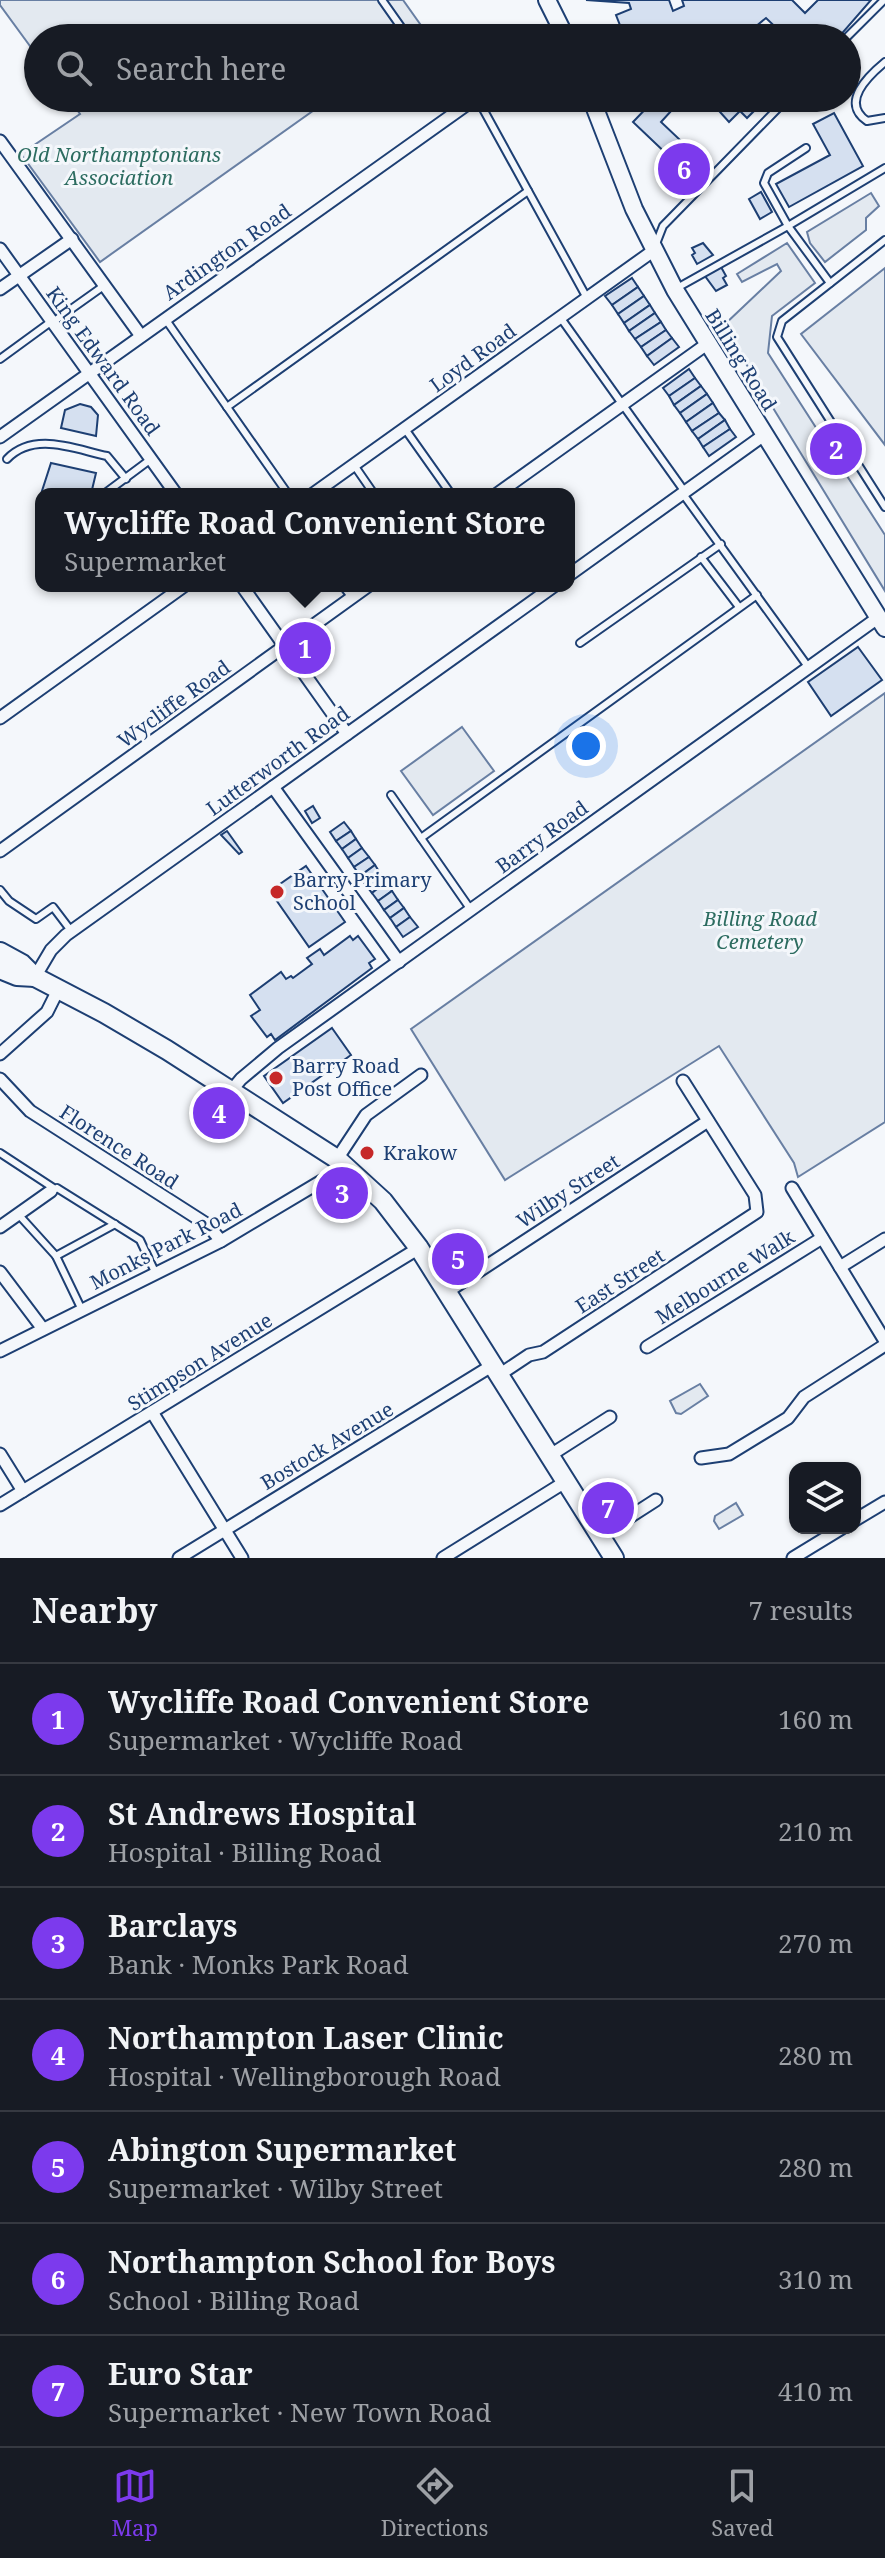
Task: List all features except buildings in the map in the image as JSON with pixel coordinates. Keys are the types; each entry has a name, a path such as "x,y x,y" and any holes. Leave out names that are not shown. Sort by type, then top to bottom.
{"main road":[{"path":"0,952 22,964 35,977 104,1013 340,1161 383,1201 419,1248 614,1558"},
{"path":"0,969 17,976 35,977"}],"street":[{"path":"547,0 559,24"},
{"name":"Ardington Road","path":"0,437 456,112"},
{"name":"Billing Road","path":"596,112 653,251 707,344 882,622"},
{"path":"1,145 141,336"},
{"path":"0,289 72,239"},
{"name":"King Edward Road","path":"0,249 172,488"},
{"name":"Loyd Road","path":"321,488 653,251"},
{"path":"505,488 707,344"},
{"path":"575,571 764,435"},
{"path":"0,718 176,592"},
{"path":"246,592 347,734"},
{"name":"Wycliffe Road","path":"0,851 360,592"},
{"name":"Lutterworth Road","path":"35,977 51,950 72,932 546,592"},
{"name":"Barry Road","path":"231,1091 278,1048 809,668 882,622"},
{"path":"273,787 399,962"},
{"path":"0,1054 47,1012 58,990"},
{"name":"Monks Park Road","path":"0,1351 221,1241 330,1176 366,1115 421,1075"},
{"name":"Florence Road","path":"0,1079 30,1111 208,1225 221,1241"},
{"path":"683,1081 708,1121"},
{"name":"East Street","path":"496,1370 543,1352 757,1212 755,1195 708,1121"},
{"name":"Wilby Street","path":"447,1292 708,1121"},
{"path":"701,1458 729,1454 788,1418 804,1397 885,1343 792,1188"},
{"path":"0,1227 54,1190"},
{"name":"Melbourne Walk","path":"647,1347 822,1238"},
{"path":"840,1267 885,1239"},
{"name":"Stimpson Avenue","path":"0,1505 419,1248"},
{"path":"0,1272 43,1329"},
{"name":"Bostock Avenue","path":"179,1558 496,1370"},
{"path":"152,1412 242,1558"},
{"path":"549,1456 610,1417"},
{"path":"0,1454 23,1491"},
{"path":"443,1558 565,1482"},
{"path":"600,1536 656,1500"},
{"path":"861,1516 885,1502"},
{"path":"793,1558 832,1534"}],"lane":[{"path":"382,0 399,24"},
{"path":"860,24 884,0"},
{"path":"861,86 885,62"},
{"path":"484,112 587,298"},
{"path":"653,251 663,226 774,112"},
{"path":"857,112 867,121 885,118"},
{"path":"806,148 768,173 764,183 788,226 830,283"},
{"path":"675,290 885,168"},
{"path":"227,407 528,191"},
{"path":"885,240 782,321 777,337 885,507"},
{"path":"1,355 105,285"},
{"path":"560,317 809,668"},
{"path":"165,319 284,488"},
{"path":"405,429 447,488"},
{"path":"7,459 18,449 41,443 107,456 126,479"},
{"path":"113,488 151,459"},
{"path":"354,465 370,488"},
{"path":"580,643 721,544"},
{"path":"701,557 739,607"},
{"path":"348,592 352,598"},
{"path":"421,838 757,595"},
{"path":"391,795 471,910"},
{"path":"0,890 9,901 36,919 53,907 72,932"},
{"path":"0,1153 54,1190 140,1240 156,1274"},
{"path":"18,1214 56,1256 82,1310"},
{"path":"56,1256 115,1224"}],"green space":[{"path":"0,0 403,0 420,24 24,24 24,38 0,5"},
{"name":"Old Northamptonians Association","path":"79,112 311,112 100,262 21,154 80,114"},
{"path":"871,193 879,206 866,218 866,230 825,262 810,243 807,232"},
{"path":"787,243 815,283 772,316 768,353 885,535 885,591 723,326 781,271 777,264 742,282 737,274"},
{"path":"885,268 885,445 801,334"},
{"name":"Billing Road Cemetery","path":"885,693 885,1122 798,1177 794,1163 719,1046 505,1180 411,1029"},
{"path":"462,727 494,771 433,815 401,771"},
{"path":"700,1384 708,1396 681,1414 676,1413 670,1401"},
{"path":"736,1503 743,1515 719,1529 714,1521 715,1516"}],"place":[{"name":"Northampton School for Boys","path":"684,169"},
{"name":"St Andrews Hospital","path":"836,449"},
{"name":"Wycliffe Road Convenient Store","path":"305,648"},
{"name":"Barry Primary School","path":"277,892"},
{"name":"Barry Road Post Office","path":"276,1078"},
{"name":"Northampton Laser Clinic","path":"219,1113"},
{"name":"Krakow","path":"367,1153"},
{"name":"Barclays","path":"342,1193"},
{"name":"Abington Supermarket","path":"458,1259"},
{"name":"Euro Star","path":"608,1508"}]}
